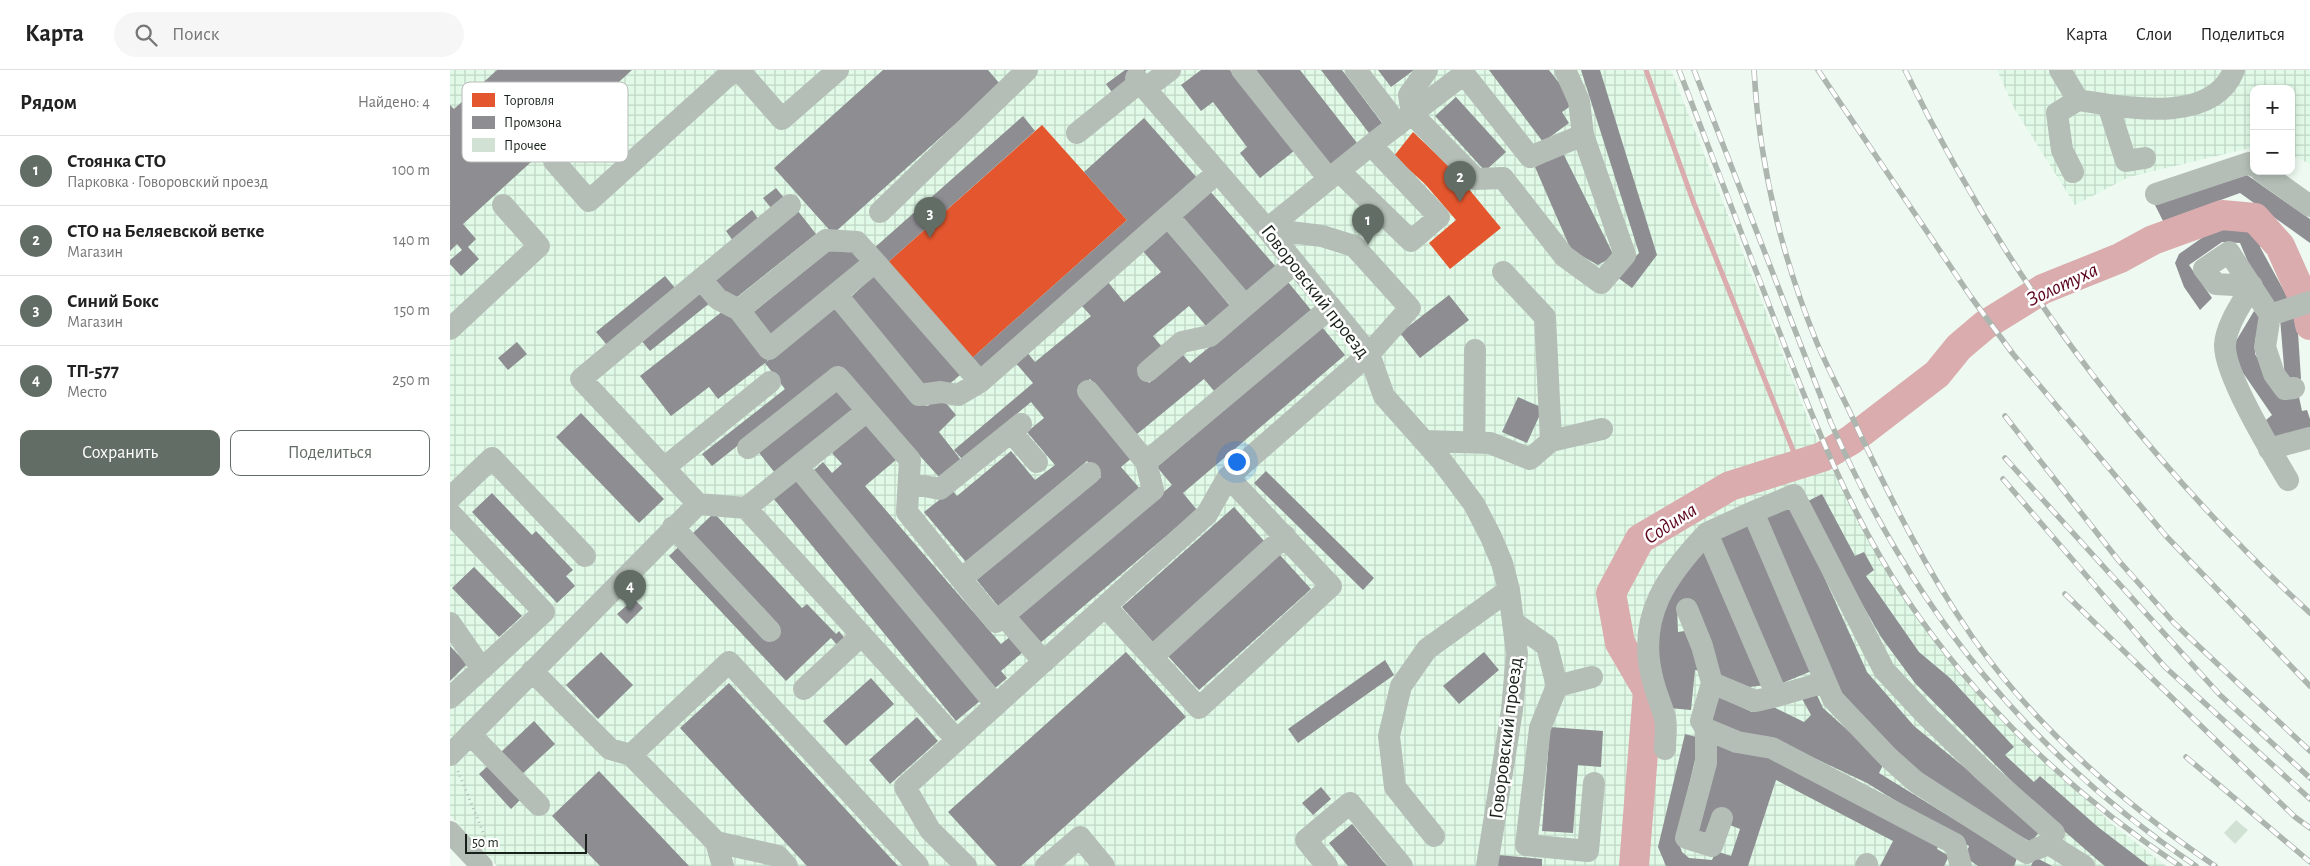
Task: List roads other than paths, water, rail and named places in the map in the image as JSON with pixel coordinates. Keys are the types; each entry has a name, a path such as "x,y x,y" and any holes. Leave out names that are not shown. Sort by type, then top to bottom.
{"street":[{"path":"555,162 589,201 734,70"},
{"path":"739,70 782,119 838,70"},
{"path":"880,212 1027,70"},
{"path":"1077,133 1140,83 1170,70"},
{"path":"1242,70 1334,175 1411,242 1439,218 1371,145"},
{"path":"1356,70 1405,119 1476,179 1503,178 1564,256 1601,283 1625,255 1583,135 1579,101 1565,70"},
{"path":"1405,119 1410,95 1427,70"},
{"path":"2060,70 2078,100"},
{"path":"2073,172 2062,150 2057,113 2078,100 2108,105 2171,109 2215,97 2234,70"},
{"path":"1267,230 1371,145 1464,74 1530,157 1583,135"},
{"name":"Говоровский проезд","path":"1140,83 1295,263 1369,354 1384,396 1424,441 1474,504 1502,563 1509,590 1517,654 1512,710 1487,866"},
{"path":"2108,105 2126,162 2145,158"},
{"path":"2156,194 2250,164"},
{"path":"836,294 919,395 941,392 958,396 980,382 1218,172"},
{"path":"2267,175 2310,206"},
{"path":"450,330 539,246 503,205"},
{"path":"790,205 581,379 698,504 746,508 957,740"},
{"path":"1168,216 1244,306"},
{"path":"966,866 930,830 905,787 1207,514 1228,477 1369,354 1410,308 1354,246 1322,236 1267,230"},
{"path":"739,310 826,240 857,242 980,382"},
{"path":"701,279 718,299 739,310 769,349 875,262"},
{"path":"1148,372 1182,342 1210,336 1295,263"},
{"path":"1503,272 1545,317 1551,440"},
{"path":"2288,480 2269,449 2232,374 2225,346 2230,329 2252,286 2270,315 2265,347 2274,374 2285,389 2294,388"},
{"path":"2270,315 2310,302"},
{"path":"1146,462 1331,307"},
{"path":"1474,350 1474,442"},
{"path":"748,448 838,377 910,460 906,512 996,622 1153,490 1146,462 1088,391"},
{"path":"664,468 770,382"},
{"path":"746,508 867,411"},
{"path":"909,483 940,489 1016,428 1037,462"},
{"path":"1424,441 1490,443 1530,459 1551,440 1602,428"},
{"path":"2269,449 2309,438"},
{"path":"450,498 492,458 585,556"},
{"path":"798,467 996,704"},
{"path":"961,579 1090,473"},
{"path":"1105,606 1199,708 1331,586 1228,477"},
{"path":"1665,748 1665,719 1650,668 1649,629 1658,596 1666,581 1707,533 1753,512 1794,495 1884,670 1979,765 2054,833 2049,844 2025,860 1916,782 1889,758 1833,699 1753,512"},
{"path":"453,760 470,734 673,526 698,504"},
{"path":"450,513 544,612 450,698"},
{"path":"673,526 770,631"},
{"path":"1707,533 1777,696"},
{"path":"1152,657 1285,536"},
{"path":"1434,836 1395,787 1389,736 1401,686 1427,649 1509,590"},
{"path":"1687,609 1702,646 1712,683 1704,725 1706,763 1686,838 1712,846 1722,818"},
{"path":"1003,615 1044,662"},
{"path":"1513,622 1547,646 1558,686 1540,728 1526,845 1551,857 1593,858 1594,783"},
{"path":"450,623 482,668"},
{"path":"804,689 862,635"},
{"path":"631,754 729,662 918,866"},
{"path":"532,671 610,749 631,754 716,842 723,866"},
{"path":"1558,686 1592,677"},
{"path":"1712,683 1755,701 1825,682"},
{"path":"1665,719 1704,725 1738,742 1772,748 1954,844 1961,866"},
{"path":"470,734 539,805"},
{"path":"1327,866 1306,840 1350,803 1402,866"},
{"path":"450,832 486,857"},
{"path":"1046,866 1080,837 1104,866"},
{"path":"716,842 778,856 787,866"},
{"path":"2049,844 2084,866"}],"waterway":[{"path":"1646,70 1693,201 1799,465"},
{"name":"Золотуха","path":"1634,866 1648,691 1620,643 1611,593 1640,539 1730,486 1822,457 1851,440 1937,374 1959,347 1985,325 2043,289 2120,258 2153,240 2222,215 2255,218 2280,246 2302,295"},
{"name":"Золотуха","path":"2307,309 2310,325"}],"railway":[{"path":"1679,70 1817,426 1849,497 1885,565 1934,637 1964,675 2030,746 2102,809 2180,866"},
{"path":"1694,70 1831,423 1863,491 1899,555 1938,615 1981,672 2028,725 2079,775 2135,822 2196,866"},
{"path":"1754,70 1761,140 1774,209 1804,310 1821,353 1867,449 1924,559 1973,638 1998,671 2053,734 2147,817 2215,866"},
{"path":"1818,70 1971,297 2013,354 2166,536 2310,686"},
{"path":"1905,70 1944,146 1987,220 2033,291 2082,361 2134,427 2190,492 2248,554 2310,613"},
{"path":"2005,416 2119,561 2174,623 2310,751"},
{"path":"2005,458 2220,695 2310,778"},
{"path":"2003,479 2165,667 2310,799"},
{"path":"2065,594 2295,817 2310,828"},
{"path":"2186,757 2310,862"}],"place":[{"name":"СТО на Беляевской ветке","path":"1460,202"},
{"name":"Синий Бокс","path":"930,238"},
{"name":"Стоянка СТО","path":"1368,245"},
{"name":"ТП-577","path":"630,611"}],"water label":[{"name":"Содима","path":"1670,523"}]}
